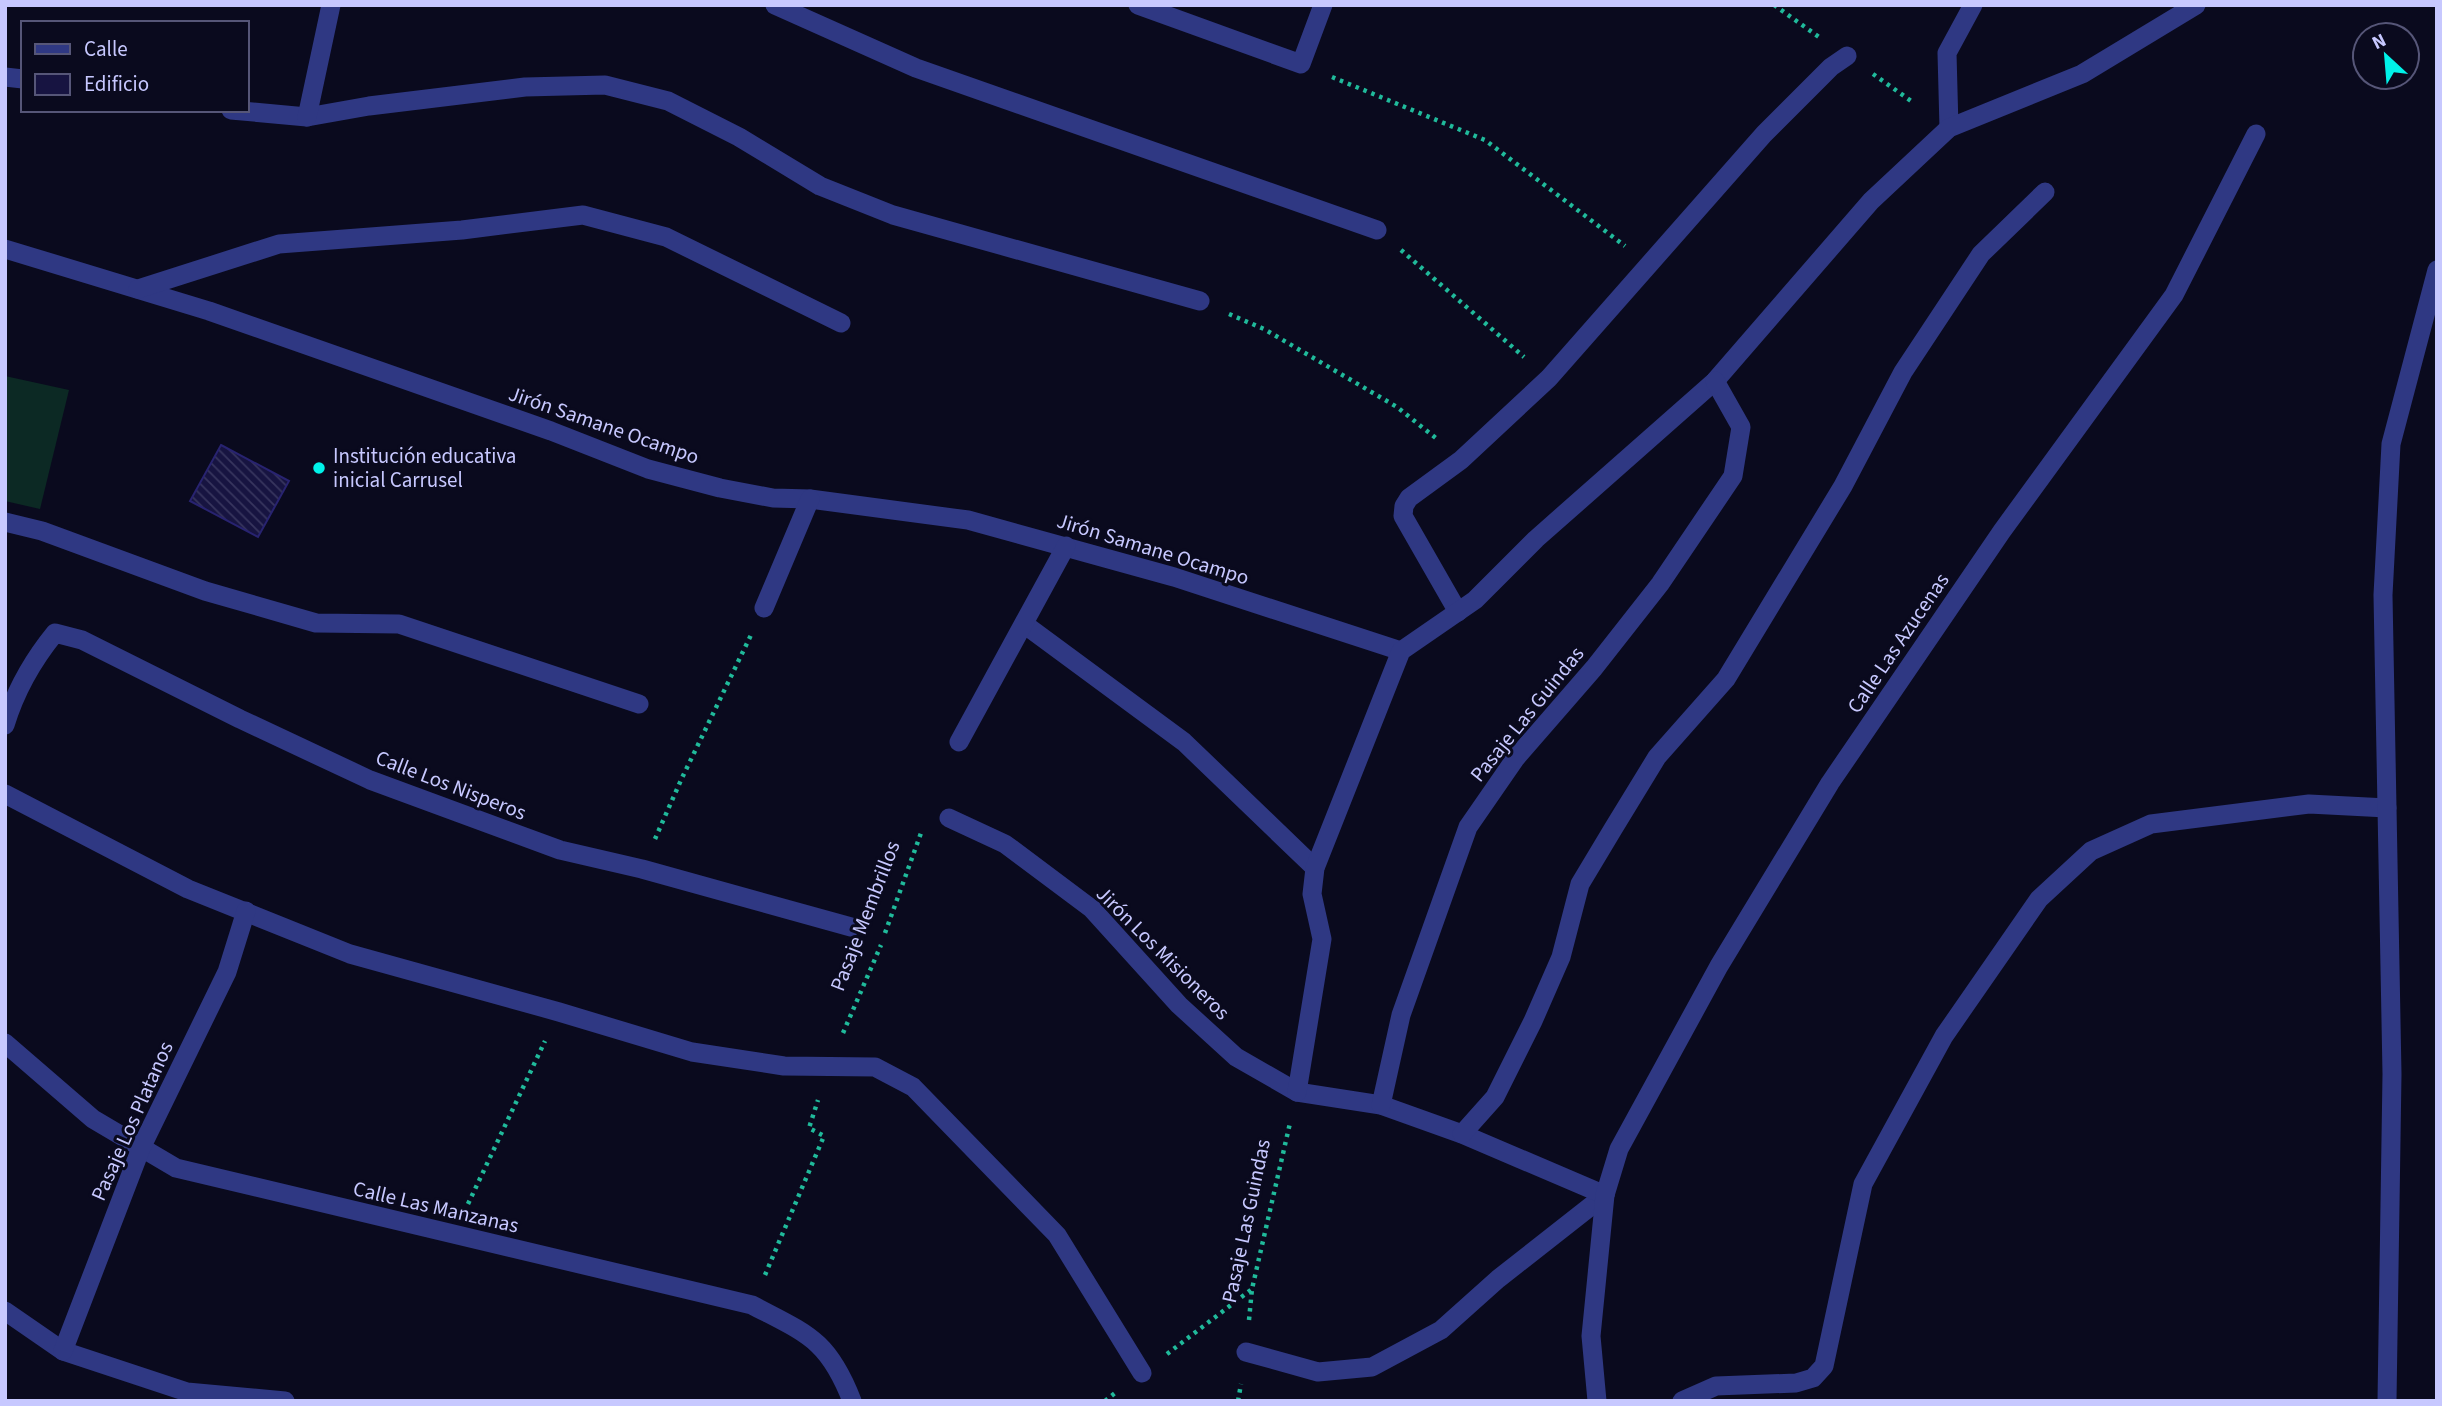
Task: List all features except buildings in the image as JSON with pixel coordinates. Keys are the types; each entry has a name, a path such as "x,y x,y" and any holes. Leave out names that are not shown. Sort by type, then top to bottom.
{"street":[{"path":"307,117 331,5"},
{"path":"775,5 916,68 1377,230"},
{"path":"1138,5 1300,64 1323,5"},
{"path":"1950,128 1947,53 1973,5"},
{"path":"1246,1352 1318,1372 1372,1367 1441,1330 1497,1279 1605,1195 1462,1134 1381,1105 1297,1092 1322,939 1312,894 1315,868 1401,651 1475,600 1536,539 1715,381 1871,201 1950,128 2082,74 2194,6"},
{"path":"1458,612 1403,516 1404,506 1409,498 1461,460 1549,378 1764,134 1831,67 1847,56"},
{"path":"248,111 307,117 369,106 525,87 606,85 667,101 739,137 820,186 893,215 1200,301"},
{"name":"Calle Las Azucenas","path":"1597,1401 1591,1336 1605,1195 1619,1149 1719,966 1816,806 2002,531 2174,295 2256,134"},
{"path":"1462,1134 1495,1097 1533,1021 1561,957 1580,884 1613,828 1657,757 1726,678 1843,486 1903,372 1981,254 2045,192"},
{"path":"138,289 279,244 462,230 583,215 666,237 841,323"},
{"name":"Jirón Samane Ocampo","path":"5,249 209,311 551,431 649,469 760,496 810,499 968,520 1174,577 1401,651"},
{"path":"2388,1401 2392,1074 2383,595 2391,444 2437,270"},
{"name":"Pasaje Las Guindas","path":"1381,1105 1401,1016 1468,827 1515,759 1594,668 1660,584 1733,476 1741,427 1715,381"},
{"path":"764,608 810,499"},
{"path":"5,522 42,531 205,591 316,623 399,624 639,704"},
{"path":"959,742 1066,546"},
{"path":"1024,624 1184,742 1315,868"},
{"name":"Calle Los Nisperos","path":"5,725 12,703 40,651 55,633 82,640 370,780 560,850 642,869 851,927"},
{"path":"5,794 188,889 350,954 692,1052 784,1066 875,1068 912,1087 1057,1235 1142,1373"},
{"path":"1682,1401 1716,1386 1796,1383 1813,1378 1824,1366 1863,1184 1944,1036 2039,899 2091,851 2151,824 2309,804 2386,807"},
{"name":"Jirón Los Misioneros","path":"949,818 1005,844 1092,909 1179,1005 1236,1057 1297,1092"},
{"name":"Pasaje Los Platanos","path":"63,1351 141,1148 227,972 246,911"},
{"name":"Calle Las Manzanas","path":"5,1043 93,1119 176,1168 752,1305 809,1335 831,1356 852,1401"},
{"path":"5,1311 63,1351 187,1392 285,1401"}],"path":[{"path":"1300,64 1485,140 1648,263"},
{"path":"1377,230 1549,378"},
{"path":"1200,301 1264,329 1397,407 1461,460"},
{"path":"642,869 681,780 764,608"},
{"name":"Pasaje Membrillos","path":"752,1305 824,1136 809,1128 829,1066 884,938 924,825"},
{"path":"454,1233 559,1012"},
{"name":"Pasaje Las Guindas","path":"1238,1401 1252,1289 1297,1092"},
{"path":"1105,1401 1252,1289"}],"green space":[{"path":"5,376 69,390 40,509 5,501"}],"place":[{"name":"Institución educativa inicial Carrusel","path":"319,468"}]}
